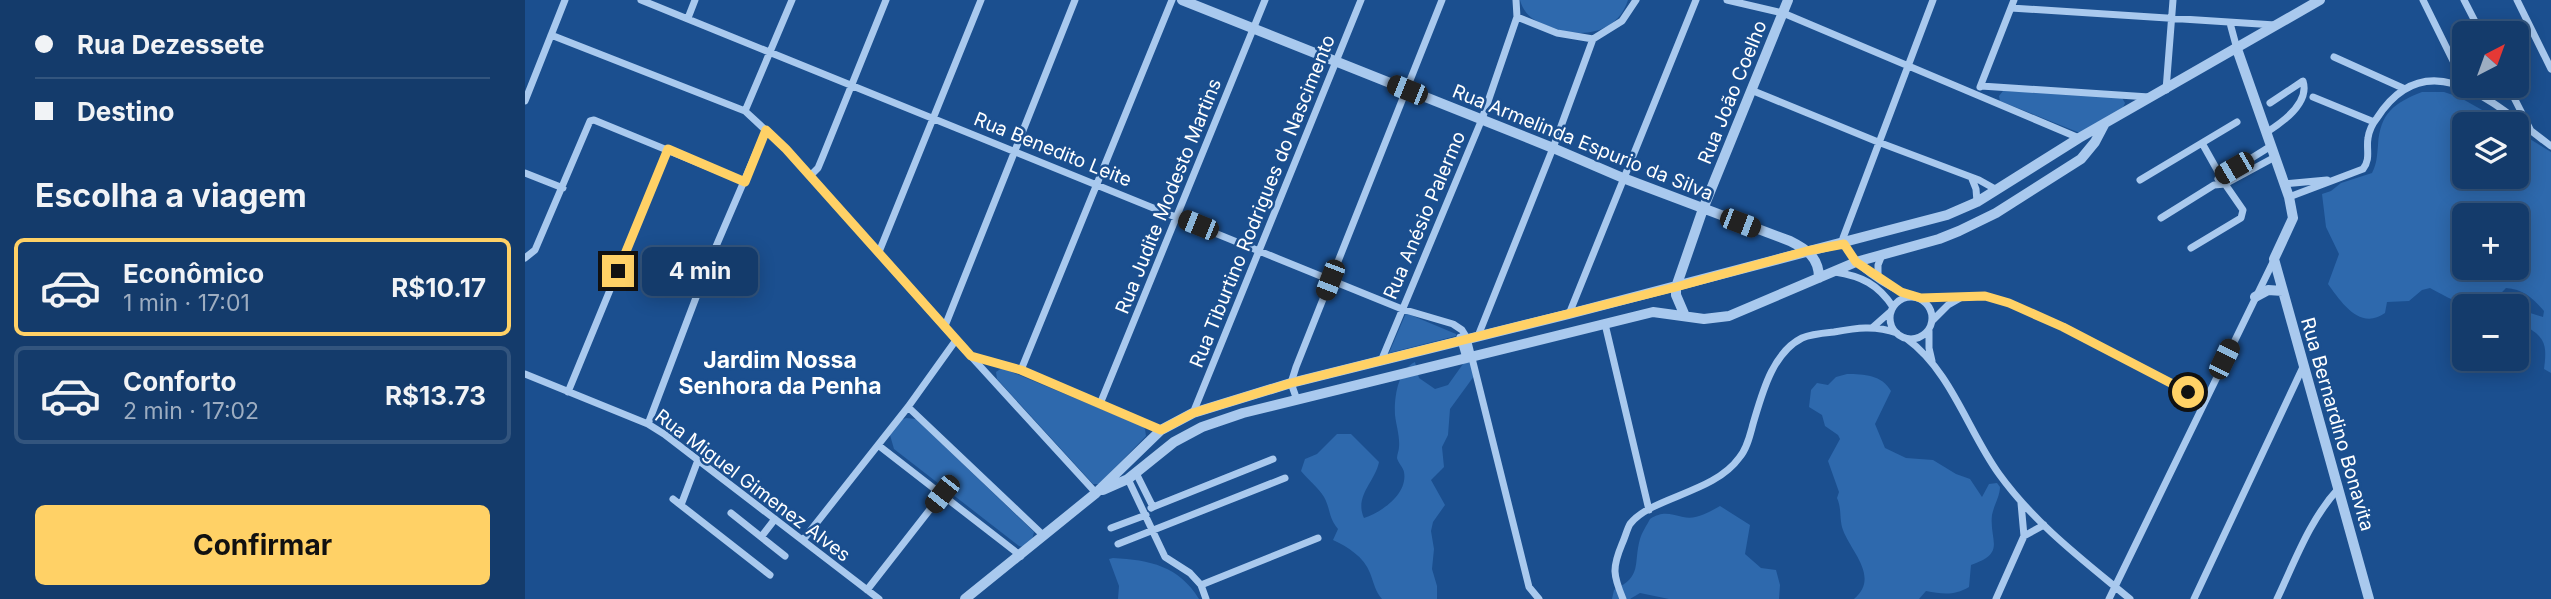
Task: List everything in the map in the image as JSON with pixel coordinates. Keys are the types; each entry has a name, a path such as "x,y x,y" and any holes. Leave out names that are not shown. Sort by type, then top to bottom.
{"street":[{"path":"525,101 565,0"},
{"name":"Rua Benedito Leite","path":"641,0 1402,309 1453,324 1469,338"},
{"path":"688,18 695,0"},
{"path":"745,111 792,0"},
{"path":"810,176 818,167 887,0"},
{"path":"879,252 981,0"},
{"path":"945,327 1075,0"},
{"path":"1021,370 1172,0"},
{"name":"Rua Armelinda Espurio da Silva","path":"1182,0 1807,251"},
{"name":"Rua Judite Modesto Martins","path":"1100,404 1265,0"},
{"name":"Rua Tiburtino Rodrigues do Nascimento","path":"1193,413 1361,0"},
{"path":"1297,400 1291,383 1442,0"},
{"name":"Rua Anésio Palermo","path":"1381,361 1482,119 1517,17 1516,0"},
{"path":"1539,599 1529,587 1469,357 1469,338 1553,148 1593,39 1622,20 1636,0"},
{"path":"1569,314 1696,0"},
{"path":"1727,0 1783,13 2079,138"},
{"name":"Rua João Coelho","path":"1676,287 1703,209 1788,0"},
{"path":"1933,0 1909,68 1843,232 1844,244 1856,262 1912,296 1985,296 2039,315 2204,401"},
{"path":"2166,90 2173,0"},
{"path":"965,599 1100,490 1161,430 1193,413 1291,383 1930,221 1977,202 2079,138 2320,0"},
{"path":"2423,0 2452,59"},
{"path":"2464,0 2475,21"},
{"path":"2517,0 2551,69"},
{"path":"1977,94 2012,4 2171,19 2276,24"},
{"path":"1517,17 1557,33 1593,39"},
{"path":"2109,599 2293,218 2289,197 2230,23"},
{"path":"551,35 745,111 810,176 956,340 1100,490"},
{"path":"2334,57 2405,89"},
{"path":"2267,132 2283,122 2300,103 2305,89 2303,81 2270,103"},
{"path":"2289,197 2363,169 2367,164 2368,138 2374,122 2395,96 2421,83 2452,82"},
{"path":"1981,86 2150,97"},
{"path":"1751,90 1979,180 1997,190"},
{"path":"2313,97 2374,122"},
{"path":"2484,98 2551,146"},
{"path":"2514,98 2532,132"},
{"path":"525,258 535,250 588,123 594,120 745,182"},
{"path":"2140,180 2237,122"},
{"path":"1100,490 1132,476 1174,442 1202,427 1253,410 1653,312 1705,319 1729,316 1856,262 1939,239 1996,213 2081,159 2106,123"},
{"path":"647,424 711,258 766,130"},
{"path":"2192,248 2241,218 2243,210 2202,143"},
{"path":"2214,186 2220,176 2271,146"},
{"path":"568,392 668,149"},
{"path":"2161,218 2214,186 2225,184 2275,157"},
{"path":"525,173 563,188"},
{"path":"1972,179 1977,202"},
{"path":"2284,184 2328,180"},
{"path":"1777,237 1782,249 1781,258"},
{"path":"1807,251 1817,262 1819,278"},
{"path":"1878,277 1878,265 1883,253"},
{"name":"Rua Bernardino Bonavita","path":"2274,259 2369,599"},
{"path":"1835,272 1852,274 1874,285 1891,310 1891,324 1897,334"},
{"path":"1676,287 1676,296 1685,316"},
{"path":"2255,297 2268,290 2283,291"},
{"path":"1873,327 1901,299 1912,296"},
{"path":"1963,296 1948,305 1933,320 1929,331 1929,348 1934,365 1997,472 2021,503 2130,599"},
{"path":"1921,298 1930,307 1933,320"},
{"path":"1605,324 1649,510"},
{"path":"1623,599 1614,578 1615,561 1630,523 1649,510 1706,485 1741,457 1768,380 1783,354 1792,345 1805,337 1873,327 1907,339 1934,365"},
{"path":"1907,339 1919,338 1929,331"},
{"path":"803,540 908,407 956,340"},
{"path":"971,356 1021,370 1161,430"},
{"path":"2194,599 2303,367"},
{"name":"Rua Miguel Gimenez Alves","path":"525,374 647,424 879,599"},
{"path":"908,407 1044,537"},
{"path":"878,445 1021,555"},
{"path":"1111,528 1153,507 1273,459"},
{"path":"681,505 698,460"},
{"path":"1132,476 1153,507"},
{"path":"1132,476 1165,557 1190,573 1201,585 1206,599"},
{"path":"1118,544 1285,478"},
{"path":"2277,599 2311,527 2326,501 2339,487"},
{"path":"867,590 942,494"},
{"path":"673,499 770,575"},
{"path":"1996,599 2024,536 2021,503"},
{"path":"731,513 785,556"},
{"path":"761,537 775,519"},
{"path":"2024,536 2043,525"},
{"path":"1201,585 1318,538"},
{"path":"2360,599 2365,587"}],"shaded area":[{"path":"1520,0 1628,0 1616,20 1607,27 1586,33 1574,33 1531,18"},
{"path":"2003,91 2121,96 2125,103 2123,108 2080,133 2000,101 1999,96"},
{"path":"2422,92 2444,92 2486,112 2452,112 2452,189 2529,189 2529,138 2551,152 2551,373 2544,369 2544,343 2529,328 2529,313 2543,317 2544,311 2529,294 2506,288 2499,294 2452,294 2452,299 2430,288 2422,290 2409,301 2387,302 2385,313 2367,319 2345,306 2328,284 2339,254 2326,227 2322,194 2341,183 2372,173 2382,125 2385,117 2396,105"},
{"path":"1406,313 1456,334 1456,336 1389,353"},
{"path":"1468,357 1477,372 1450,409 1448,435 1442,447 1444,467 1431,480 1445,505 1433,522 1431,531 1434,549 1432,569 1437,586 1437,599 1382,599 1360,557 1333,540 1338,529 1324,497 1301,471 1305,459 1317,454 1337,434 1351,434 1379,462 1362,503 1364,518 1378,511 1398,495 1404,480 1397,458 1399,443 1395,408 1396,392 1405,371 1415,362 1419,378 1435,389 1448,385"},
{"path":"1002,368 1142,426 1146,436 1099,484 1093,484 997,379 996,372"},
{"path":"1847,374 1878,379 1891,391 1875,424 1885,448 1906,458 1933,460 1970,479 1982,497 1989,484 1997,483 2000,487 1992,515 1993,551 1971,565 1969,587 1948,594 1926,591 1919,599 1854,599 1861,591 1864,573 1843,530 1837,498 1839,492 1828,461 1840,439 1825,426 1822,415 1809,407 1811,390 1817,383 1828,385 1836,377"},
{"path":"906,418 916,419 1034,532 1032,540 1023,547 1019,546 894,449 890,435 899,421"},
{"path":"1720,506 1750,525 1745,554 1761,568 1776,570 1780,585 1779,599 1669,599 1640,593 1630,599 1612,599 1614,590 1633,574 1640,539 1650,519 1666,514 1693,517"},
{"path":"1109,559 1151,563 1173,572 1199,599 1118,599 1119,586"}],"district":[{"name":"Jardim Nossa Senhora da Penha","path":"780,373"}],"route":[{"path":"618,271 668,149 745,182 766,130 971,356 1021,370 1161,430 1193,413 1291,383 1676,287 1807,251 1844,244 1856,262 1901,292 1921,298 1985,296 2009,303 2039,315 2188,392"}]}
